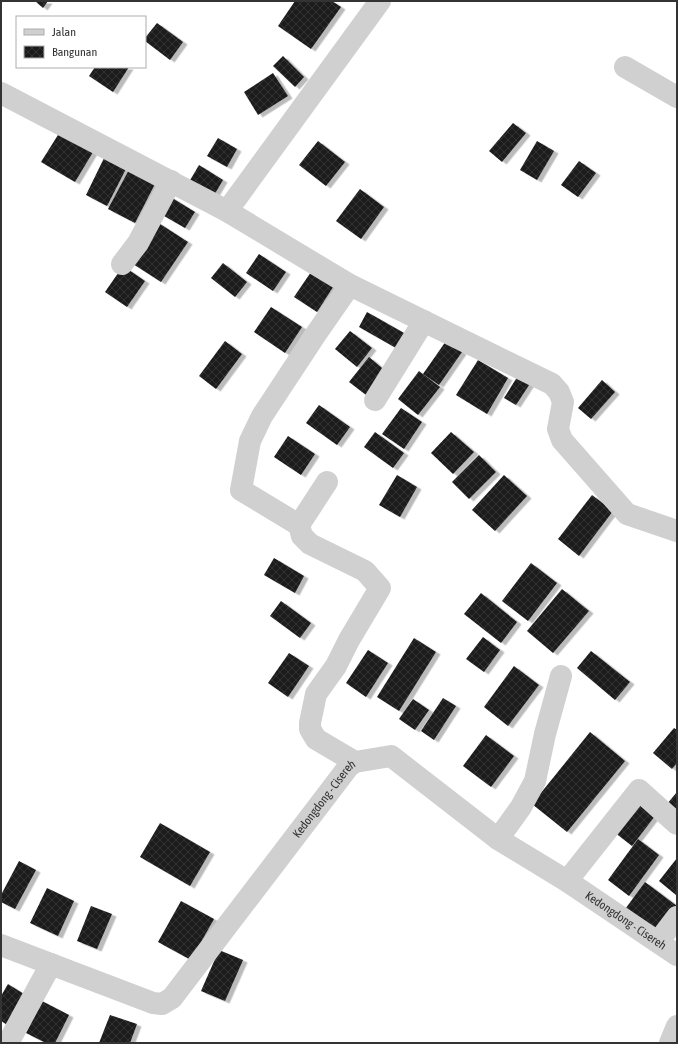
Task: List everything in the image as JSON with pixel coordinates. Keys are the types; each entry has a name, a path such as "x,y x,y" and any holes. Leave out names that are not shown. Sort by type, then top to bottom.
{"street":[{"path":"227,211 380,1"},
{"path":"625,67 677,97"},
{"path":"1,93 227,211 350,285 552,384 559,392 563,402 558,429 562,440 628,514 677,531"},
{"path":"122,264 138,243 171,181"},
{"path":"350,285 262,416 250,441 241,490 299,525 302,536 310,544 365,571 380,588 349,640 336,666 316,694 310,723 310,729 316,739 354,762"},
{"path":"375,400 424,322"},
{"path":"299,525 327,482"},
{"path":"498,838 521,807 536,781 545,734 561,676"},
{"name":"Kedongdong - Cisereh","path":"1,945 153,1003 162,1004 172,998 348,766 354,762 391,756 498,838 567,881 677,955"},
{"path":"567,881 639,790 677,824"},
{"path":"658,942 677,917"},
{"path":"8,1043 51,964"},
{"path":"670,1043 677,1026"}],"building":[{"path":"35,1 48,1 43,8"},
{"path":"295,1 332,1 341,7 311,49 278,26"},
{"path":"157,23 183,42 170,60 146,42 146,37"},
{"path":"283,56 304,77 295,87 273,66"},
{"path":"94,68 128,68 113,92 89,76"},
{"path":"273,73 288,96 258,115 244,92"},
{"path":"513,123 526,133 502,162 489,151"},
{"path":"63,127 96,147 75,182 41,162"},
{"path":"218,138 237,149 227,167 207,156"},
{"path":"318,141 345,162 326,186 299,165"},
{"path":"537,141 554,151 537,180 520,170"},
{"path":"107,152 129,163 107,206 86,195"},
{"path":"579,161 596,173 578,197 561,185"},
{"path":"199,165 223,180 213,197 189,182"},
{"path":"131,166 157,180 135,223 108,209"},
{"path":"360,189 384,207 361,239 336,221"},
{"path":"169,196 195,212 185,228 159,213"},
{"path":"157,222 188,242 161,282 130,262"},
{"path":"259,254 286,272 273,291 246,273"},
{"path":"223,263 247,282 235,297 211,278"},
{"path":"123,266 145,281 127,307 105,292"},
{"path":"313,269 335,284 317,312 294,297"},
{"path":"271,307 302,327 285,353 254,332"},
{"path":"367,312 411,337 403,352 359,327"},
{"path":"350,331 372,348 357,367 335,349"},
{"path":"225,341 242,354 216,389 199,376"},
{"path":"446,341 462,352 439,385 423,374"},
{"path":"369,357 389,374 370,398 349,382"},
{"path":"478,360 508,378 487,414 456,395"},
{"path":"419,371 440,387 418,415 398,399"},
{"path":"519,374 531,382 516,405 504,398"},
{"path":"602,380 615,392 591,419 578,408"},
{"path":"319,405 350,427 337,445 306,423"},
{"path":"401,408 422,422 404,449 382,434"},
{"path":"375,432 404,453 393,468 364,447"},
{"path":"451,432 474,452 453,474 431,453"},
{"path":"288,436 315,454 301,475 274,457"},
{"path":"479,455 496,472 469,499 452,482"},
{"path":"397,475 417,487 400,517 379,505"},
{"path":"504,475 527,496 495,531 472,510"},
{"path":"592,495 613,511 579,556 558,539"},
{"path":"274,558 304,576 295,593 264,575"},
{"path":"531,563 557,583 528,621 502,601"},
{"path":"562,589 589,611 553,653 527,631"},
{"path":"481,593 517,622 501,643 464,614"},
{"path":"281,601 311,623 300,638 270,616"},
{"path":"483,637 500,650 484,672 466,659"},
{"path":"414,638 436,652 399,711 377,697"},
{"path":"368,650 388,663 366,697 346,683"},
{"path":"591,651 630,682 615,700 577,668"},
{"path":"289,653 309,666 288,697 268,683"},
{"path":"514,666 539,685 508,726 484,707"},
{"path":"443,698 456,706 434,740 421,731"},
{"path":"413,699 429,710 415,730 399,719"},
{"path":"674,728 677,730 677,763 672,769 653,753"},
{"path":"590,732 625,761 567,832 532,804"},
{"path":"486,735 514,756 491,787 463,766"},
{"path":"677,792 677,812 667,804"},
{"path":"637,802 655,816 632,846 614,832"},
{"path":"160,823 210,852 190,886 140,857"},
{"path":"638,839 659,855 629,896 608,880"},
{"path":"677,858 677,894 676,895 659,881"},
{"path":"19,861 36,870 15,909 1,902 1,895"},
{"path":"645,882 677,906 656,936 623,912"},
{"path":"47,888 74,901 58,936 30,923"},
{"path":"181,901 214,919 191,960 158,942"},
{"path":"91,906 112,914 97,949 77,941"},
{"path":"219,950 243,960 225,1001 201,991"},
{"path":"8,984 27,996 9,1026 1,1021 1,996"},
{"path":"42,1001 69,1015 55,1043 46,1043 26,1033"},
{"path":"110,1015 137,1024 130,1043 99,1043"}]}
